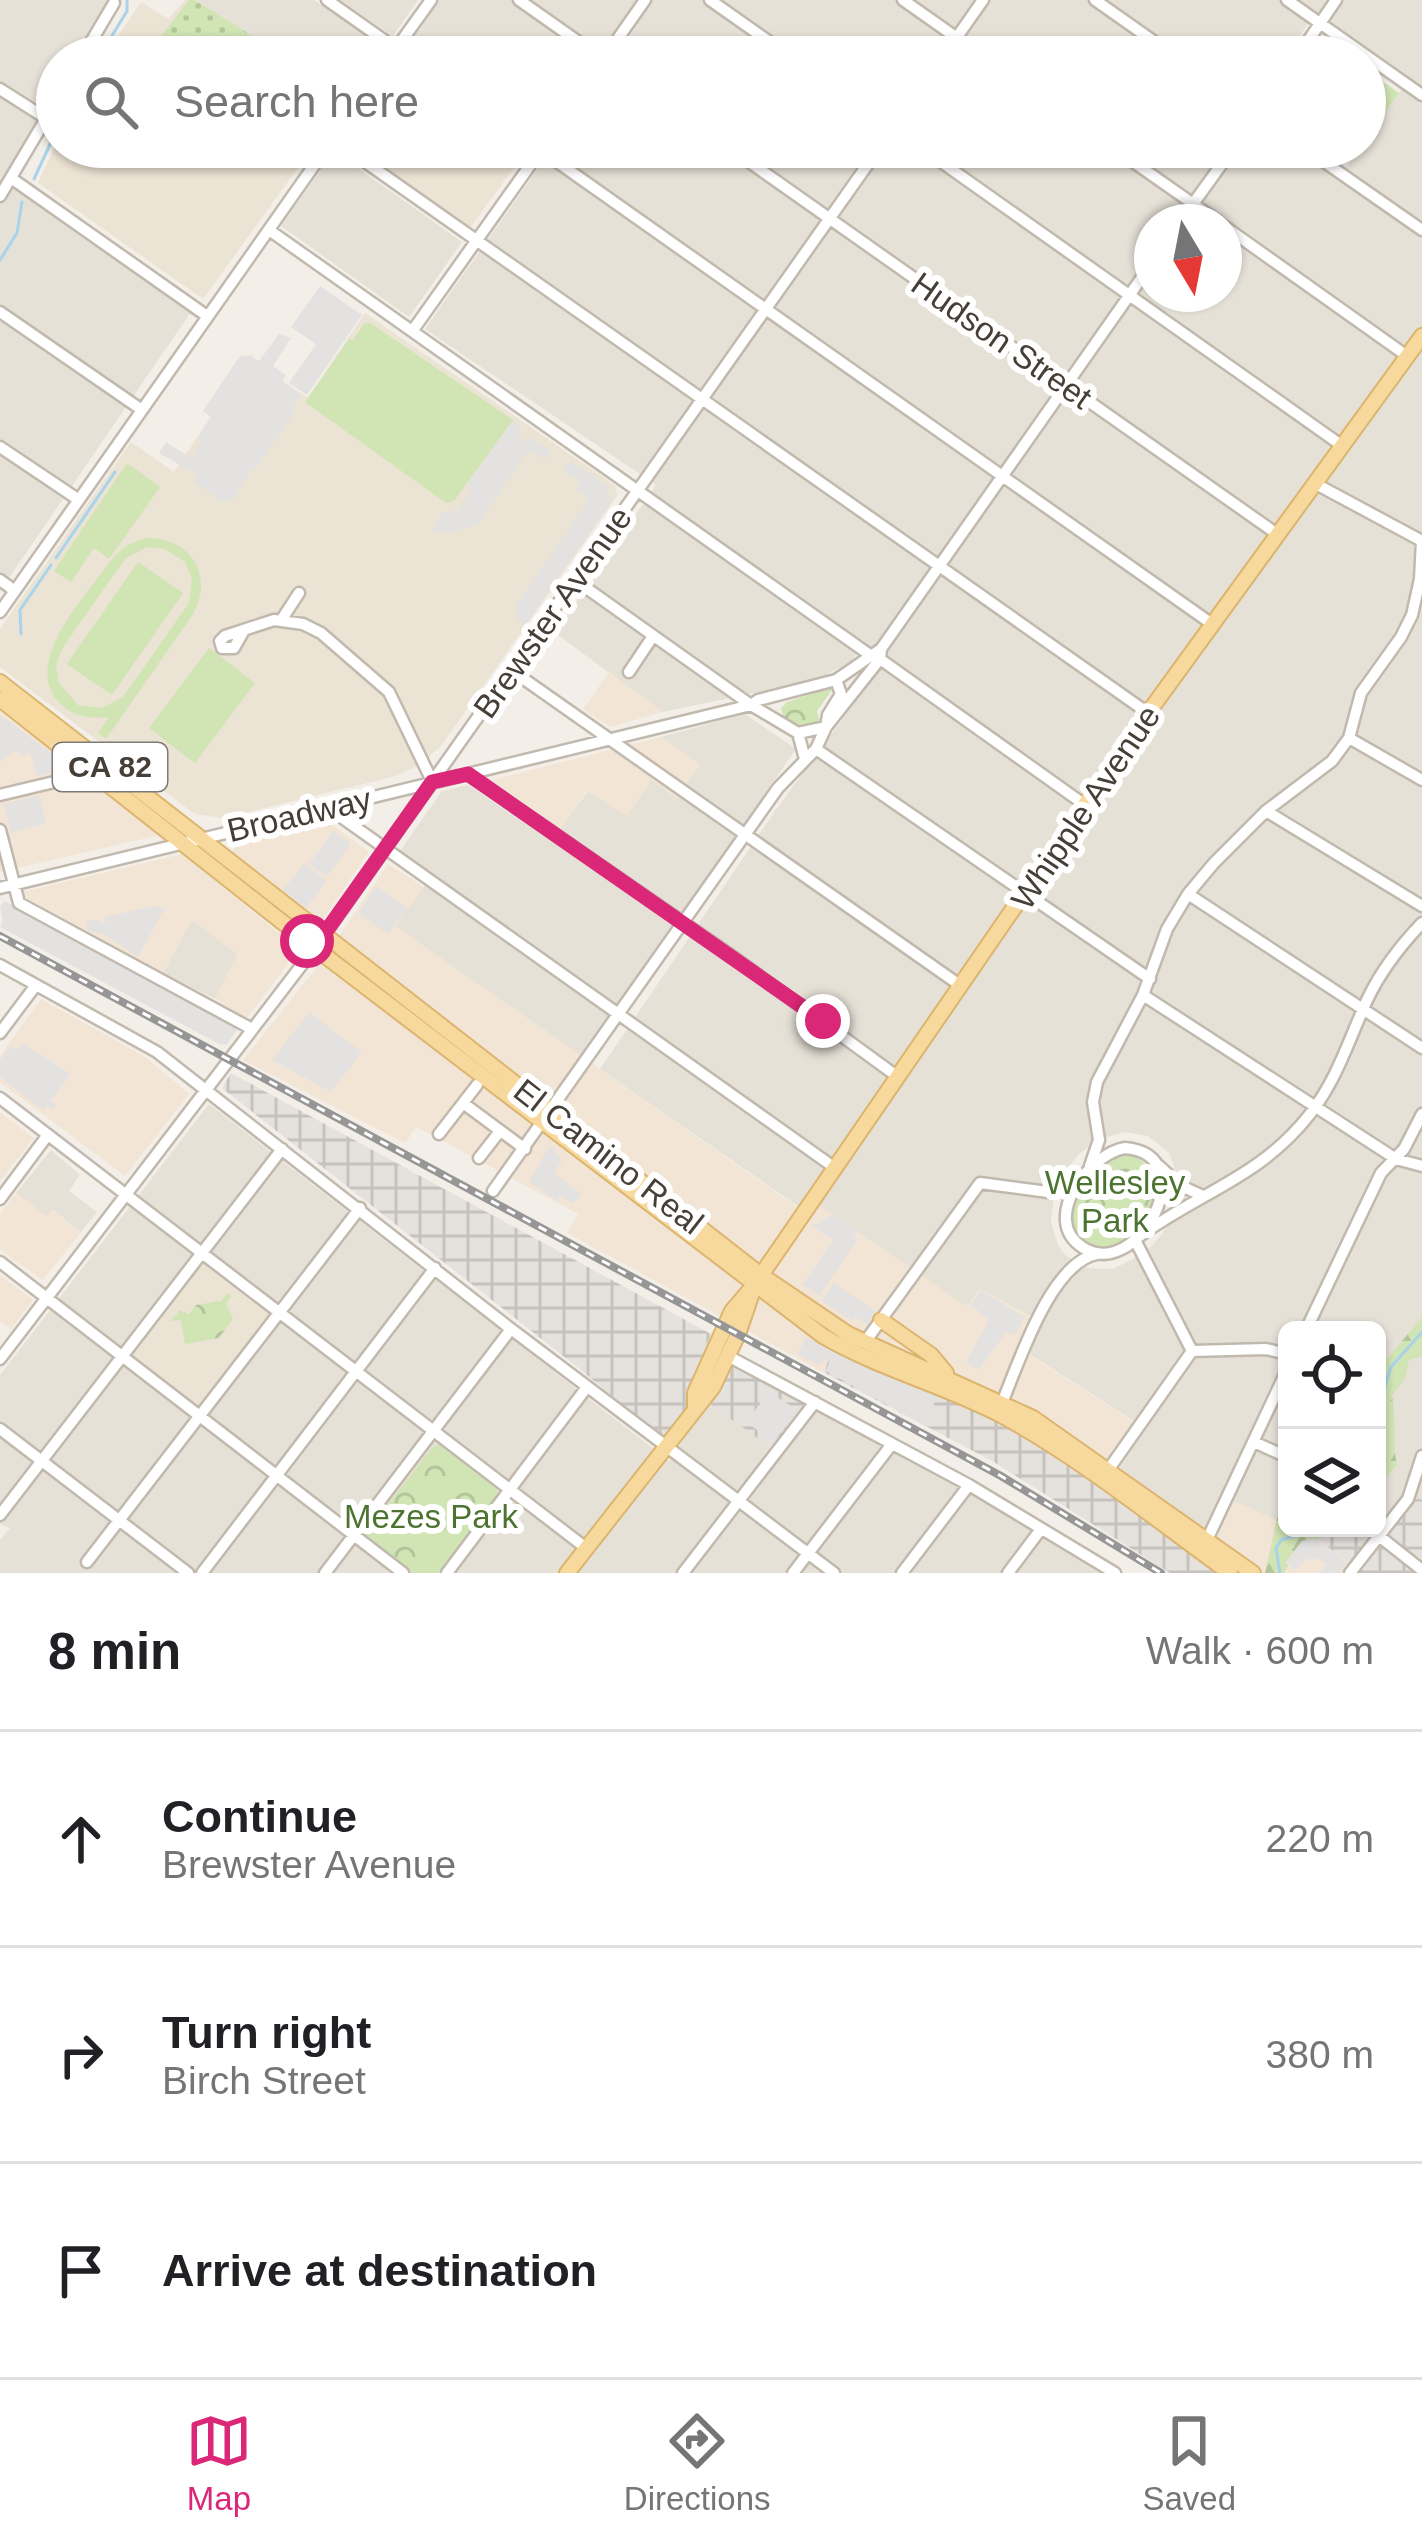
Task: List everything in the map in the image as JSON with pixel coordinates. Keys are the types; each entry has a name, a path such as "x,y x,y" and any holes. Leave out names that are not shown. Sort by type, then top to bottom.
{"main road":[{"name":"Whipple Avenue","path":"695,1406 695,1393 739,1300 758,1280 1026,896 1148,713 1422,336"},
{"name":"El Camino Real","path":"0,682 319,941 758,1280 823,1336 858,1356 1000,1407"},
{"name":"El Camino Real","path":"0,699 191,839"},
{"name":"Whipple Avenue","path":"567,1573 713,1387 758,1280"},
{"name":"El Camino Real","path":"758,1280 865,1342 950,1377 1104,1475 1204,1547 1253,1573"},
{"path":"881,1320 931,1355 950,1377"},
{"name":"El Camino Real","path":"1204,1547 1230,1573"}],"street":[{"path":"327,0 372,36"},
{"path":"405,36 430,0"},
{"path":"519,0 572,36"},
{"path":"618,36 645,0"},
{"path":"710,0 761,36"},
{"path":"903,0 953,36"},
{"path":"957,36 983,0"},
{"path":"1095,0 1146,36"},
{"path":"1287,0 1338,36"},
{"path":"1311,36 1336,0"},
{"path":"94,36 114,3"},
{"path":"1386,70 1422,95"},
{"path":"0,89 36,111"},
{"path":"0,196 36,136"},
{"path":"0,612 312,168"},
{"path":"374,168 1148,713"},
{"path":"413,330 526,168"},
{"path":"568,168 1212,623"},
{"name":"Hudson Street","path":"758,168 1276,533"},
{"name":"Brewster Avenue","path":"0,1359 319,941 865,168"},
{"path":"950,168 1341,445"},
{"path":"1142,168 1193,204 1219,168"},
{"path":"1333,168 1422,230"},
{"path":"11,178 207,316"},
{"path":"269,230 877,654 1085,805"},
{"path":"1242,239 1407,356"},
{"path":"494,1191 774,797 785,790 816,748 826,727 863,681 877,654 1134,289"},
{"path":"0,312 142,410"},
{"path":"0,448 79,500"},
{"path":"1210,1193 1188,1191 1152,1158 1105,1137 1093,1102 1096,1082 1143,995 1167,929 1188,894 1265,811 1305,784 1349,738 1361,692 1412,614 1422,541 1316,484"},
{"path":"0,580 15,591"},
{"path":"575,580 797,734 826,727"},
{"path":"282,620 299,593"},
{"path":"242,632 282,620 321,633 389,692 432,782"},
{"path":"628,672 652,636"},
{"name":"Broadway","path":"6,885 751,705 836,680 877,654"},
{"path":"512,670 961,986"},
{"path":"826,727 841,694 836,680"},
{"path":"775,720 781,699 807,689"},
{"path":"797,734 802,763"},
{"path":"1349,738 1422,780"},
{"path":"816,748 1150,979"},
{"path":"0,796 96,772"},
{"path":"468,774 898,1077"},
{"path":"327,807 835,1168"},
{"path":"1265,811 1422,906"},
{"path":"0,830 6,885 19,903 252,1029"},
{"path":"1188,894 1422,1048"},
{"path":"1062,1277 1078,1260 1119,1250 1167,1216 1262,1164 1315,1107 1338,1072 1365,1007 1395,955 1422,923"},
{"path":"0,964 139,1040 206,1088 587,1387 834,1573"},
{"path":"0,1033 37,985"},
{"path":"1143,995 1396,1159 1422,1166"},
{"path":"439,1134 477,1085"},
{"path":"0,1098 586,1548"},
{"path":"463,1103 525,1149"},
{"path":"1310,1321 1381,1173 1396,1159 1422,1114"},
{"path":"1000,1407 1062,1277 1069,1254 1070,1201 1087,1170 1099,1130"},
{"path":"479,1158 500,1131"},
{"path":"0,1199 47,1136"},
{"path":"865,1342 980,1183 1048,1192 1069,1186 1106,1154 1125,1148 1152,1158 1161,1179 1149,1225 1136,1239"},
{"path":"0,1515 283,1149"},
{"path":"1048,1192 1060,1203 1078,1244 1101,1253"},
{"path":"87,1562 359,1208"},
{"path":"1136,1239 1192,1351"},
{"path":"0,1262 403,1573"},
{"path":"202,1573 435,1268"},
{"path":"325,1573 512,1329"},
{"path":"1192,1351 1278,1352"},
{"path":"1104,1475 1192,1351"},
{"path":"728,1356 969,1485 1115,1573"},
{"path":"447,1573 587,1387"},
{"path":"683,1573 814,1402"},
{"path":"1204,1547 1254,1442 1278,1405"},
{"path":"0,1429 188,1573"},
{"path":"1254,1442 1278,1453"},
{"path":"793,1573 892,1444"},
{"path":"1386,1527 1408,1499 1422,1456"},
{"path":"902,1573 969,1485"},
{"path":"1007,1573 1041,1529"},
{"path":"1350,1573 1378,1537"},
{"path":"1380,1537 1422,1570"}],"shaded area":[{"path":"0,0 110,0 89,36 36,36 36,127 8,176 191,312 0,591"},
{"path":"185,0 195,0 252,36 118,36 141,2 168,19"},
{"path":"195,0 314,0 366,36 252,36"},
{"path":"340,0 418,0 393,36"},
{"path":"439,0 1422,0 1422,1500 1418,1498 1386,1524 1386,1321 1278,1321 1278,1525 1206,1530 1119,1468 1145,1428 1023,1350 1037,1320 980,1289 966,1307 799,1207 600,1069 775,811 887,659 865,644 851,661 817,680 663,712 555,633 656,485 425,329 538,168 1320,168 1337,180 1346,168 1386,168 1386,111 1410,77 1386,60 1386,36 1351,36 1317,12 1299,36 413,36","holes":["1124,1132 1148,1136 1169,1153 1178,1177 1176,1201 1162,1234 1146,1252 1113,1269 1088,1268 1066,1256 1051,1222 1054,1197 1079,1154 1098,1140"]},
{"path":"45,168 298,168 203,299 38,183"},
{"path":"322,168 358,168 462,242 409,317 281,226"},
{"path":"386,168 514,168 470,228"},
{"path":"320,286 362,315 307,395 289,383 316,344 291,327"},
{"path":"365,313 616,486 617,496 441,746 419,765 396,776 223,818 195,814 0,667 0,629 131,442 174,472 211,417 203,411 242,354 308,398"},
{"path":"279,334 291,338 273,366 286,375 282,382 301,394 292,407 294,414 253,472 249,468 232,500 224,503 194,482 197,475 159,453 166,442 191,458 211,417 203,411 237,360 250,355 259,361"},
{"path":"512,422 521,428 518,433 527,443 531,438 551,451 545,459 528,451 478,524 449,533 432,532 442,513 459,510 472,489 467,485"},
{"path":"571,461 610,488 606,494 613,499 525,626 515,618 519,612 514,609 589,499 576,490 580,482 563,471"},
{"path":"609,672 663,712 610,727 583,709"},
{"path":"0,712 152,828 156,836 0,872"},
{"path":"745,714 796,749 583,1057 394,926 433,875 400,851 442,791 468,785 551,841 588,791 652,780 676,797 700,765 661,737"},
{"path":"0,715 68,766 37,777 31,755 24,757 15,750 0,762"},
{"path":"661,737 700,765 677,798 652,780 627,816 587,791 560,829 492,780"},
{"path":"39,795 46,823 11,833 4,804"},
{"path":"326,820 369,852 322,921 232,852 241,839"},
{"path":"333,831 351,843 327,877 309,864"},
{"path":"182,854 299,949 247,1018 215,999 237,954 192,920 163,973 18,893"},
{"path":"304,863 327,881 306,908 283,890"},
{"path":"388,864 424,887 395,926 797,1207 819,1205 966,1306 981,1289 1037,1321 1023,1351 1145,1429 1120,1469 1206,1530 1224,1497 1278,1520 1278,1537 1314,1537 1356,1568 1352,1573 1232,1573 985,1412 835,1350 823,1372 567,1233 578,1214 417,1127 405,1143 243,1060 321,962"},
{"path":"377,886 407,909 388,934 358,913"},
{"path":"5,901 238,1029 221,1045 0,927 0,906"},
{"path":"153,906 165,908 138,957 103,934 88,931 86,921 106,922 105,917"},
{"path":"191,919 238,954 215,999 163,973"},
{"path":"41,999 144,1056 189,1094 125,1176 0,1082 0,1056"},
{"path":"309,1012 362,1052 331,1092 272,1060"},
{"path":"24,1044 71,1074 51,1100 56,1104 53,1109 47,1105 43,1110 0,1077 0,1060 10,1046 15,1050"},
{"path":"231,1073 711,1334 704,1351 816,1411 781,1455 709,1403 675,1449 222,1088"},
{"path":"209,1104 669,1461 709,1402 781,1455 816,1411 1011,1504 1110,1573 0,1573 0,1540 10,1528 0,1524 0,1375"},
{"path":"0,1112 34,1138 0,1181"},
{"path":"550,1145 562,1161 554,1173 581,1194 573,1204 560,1196 556,1201 529,1181"},
{"path":"51,1150 80,1175 69,1191 97,1212 81,1232 53,1210 46,1217 16,1193"},
{"path":"16,1193 46,1216 52,1210 81,1232 43,1280 0,1250 0,1214"},
{"path":"833,1214 857,1231 858,1239 819,1296 803,1284 833,1240 812,1226"},
{"path":"202,1254 278,1310 198,1416 120,1355"},
{"path":"0,1275 33,1300 11,1329 0,1321"},
{"path":"834,1283 877,1312 867,1325 822,1301"},
{"path":"981,1290 1024,1317 1016,1335 1006,1332 979,1370 966,1362 989,1320 971,1305"},
{"path":"806,1337 937,1396 925,1426 826,1371 831,1357 818,1365 797,1354"},
{"path":"834,1350 985,1412 1230,1573 1170,1573 994,1462 823,1372"},
{"path":"769,1392 799,1411 773,1442 746,1422"},
{"path":"1418,1498 1422,1500 1422,1573 1352,1573 1355,1567 1314,1537 1386,1537 1386,1523"},
{"path":"1314,1538 1347,1562 1339,1573 1320,1573 1326,1564 1315,1558 1295,1570 1285,1563 1302,1541"}],"green space":[{"path":"189,0 195,0 252,36 161,36"},
{"path":"1386,84 1399,93 1386,111"},
{"path":"370,323 513,420 454,501 446,503 305,402 349,339"},
{"path":"127,463 160,487 109,559 94,548 71,582 54,571"},
{"path":"145,538 174,544 194,561 201,585 193,614 106,739 98,733 109,717 81,716 62,706 49,684 48,665 63,626 124,547","holes":["147,547 165,549 185,562 192,579 189,603 123,697 102,708 78,705 58,682 56,664 63,647 125,559"]},
{"path":"138,562 183,593 112,695 67,664"},
{"path":"209,648 255,683 195,763 149,728"},
{"path":"829,688 817,711 820,721 811,728 784,720 781,708 787,702"},
{"name":"Wellesley Park","path":"1125,1153 1145,1163 1155,1178 1150,1213 1124,1241 1107,1247 1090,1245 1076,1236 1072,1210 1088,1181"},
{"path":"228,1293 226,1304 233,1319 219,1338 185,1344 181,1320 171,1321 180,1310 188,1315 196,1305 221,1301"},
{"path":"1422,1317 1422,1356 1409,1360 1405,1378 1392,1396 1397,1465 1386,1478 1386,1429 1386,1360"},
{"name":"Mezes Park","path":"440,1444 497,1488 498,1496 438,1573 413,1573 364,1535"},
{"path":"1278,1514 1278,1537 1322,1537 1297,1550 1284,1573 1265,1573"}],"waterway":[{"path":"112,36 127,11 127,0"},
{"path":"34,179 39,168"},
{"path":"0,260 17,233 22,202"},
{"path":"56,558 115,472"},
{"path":"21,634 20,610 51,565"},
{"path":"1386,1383 1391,1367 1422,1332"},
{"path":"1280,1573 1276,1548 1291,1537"}],"railway":[{"path":"0,936 1001,1476 1161,1573"}],"route":[{"path":"307,941 315,947 432,782 468,774 823,1021"}]}
